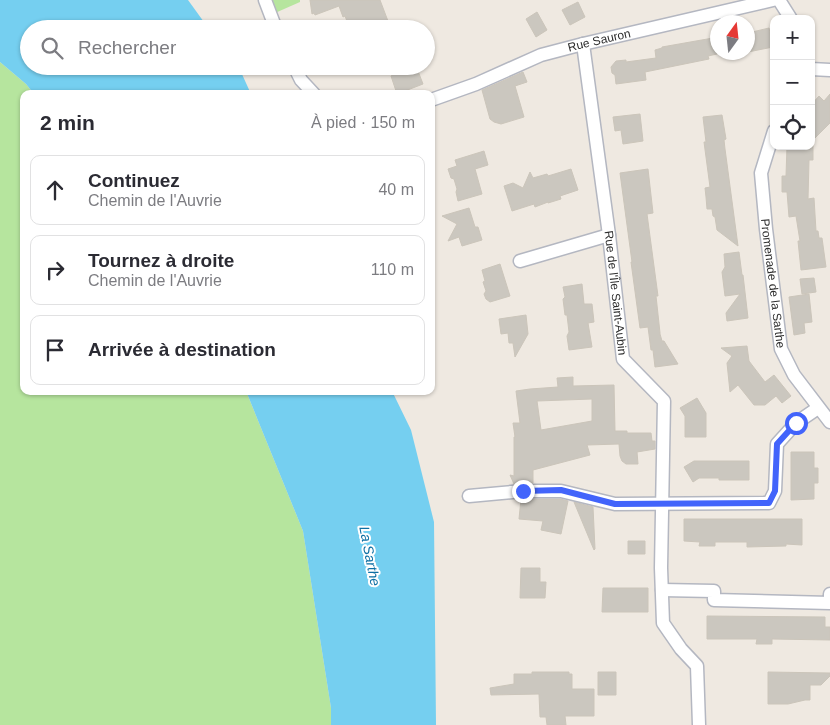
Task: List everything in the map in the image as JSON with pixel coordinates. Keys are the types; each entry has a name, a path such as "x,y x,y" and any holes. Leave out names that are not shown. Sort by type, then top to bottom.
{"street":[{"path":"264,0 272,20"},
{"name":"Rue Sauron","path":"435,99 476,84 542,55 773,0"},
{"path":"779,0 788,15"},
{"name":"Rue de l'Île Saint-Aubin","path":"583,44 609,235 623,359 664,401 661,568 664,623 681,649 697,666 699,725"},
{"path":"815,69 830,70"},
{"path":"298,75 310,90"},
{"name":"Promenade de la Sarthe","path":"770,145 762,173 766,228 781,349 794,376 830,422"},
{"path":"520,261 609,235"},
{"path":"469,496 561,490 615,504 769,503 775,491 777,444 796,423 818,408"},
{"path":"662,590 714,591 714,600 830,603 830,594"}],"green space":[{"path":"271,0 300,0 300,2 275,13"},
{"path":"0,62 31,90 20,90 20,395 248,395 303,531 331,708 331,725 0,725"}],"water":[{"path":"0,0 188,0 202,20 20,20 20,75 242,75 249,90 31,90 0,62"},
{"name":"La Sarthe","path":"248,395 394,395 411,430 434,522 436,725 331,725 331,708 303,531"}],"building":[{"path":"310,0 380,0 388,20 347,20 345,16 343,17 339,6 315,15 314,13 312,14"},
{"path":"578,2 585,17 570,25 562,10"},
{"path":"537,12 547,30 536,37 526,19"},
{"path":"769,28 770,48 755,51 755,31"},
{"path":"710,39 710,56 708,56 709,59 645,72 646,80 616,84 615,75 612,73 611,67 616,61 626,60 626,62 656,58 655,50 662,47"},
{"path":"523,72 527,82 515,86 524,117 501,124 494,122 490,119 482,90"},
{"path":"420,75 423,84 407,90 396,90 391,76"},
{"path":"830,94 830,123 815,138 815,100 819,96 824,101"},
{"path":"640,114 643,141 623,144 621,130 615,131 613,117"},
{"path":"722,115 738,246 717,230 712,209 707,209 705,188 710,187 703,117"},
{"path":"787,150 813,150 813,160 809,160 808,199 814,198 816,231 818,231 819,238 822,238 826,267 801,270 798,241 800,241 796,216 789,217 787,192 782,192 782,176 786,176"},
{"path":"484,151 488,165 475,169 482,194 458,201 454,179 451,178 448,169 457,166 455,160"},
{"path":"571,169 578,190 560,196 561,199 535,207 534,204 512,211 504,186 513,183 523,188 530,172 533,178 547,174 548,176"},
{"path":"648,169 653,213 647,214 658,296 656,296 660,334 662,341 664,341 678,364 655,367 648,327 640,328 620,173"},
{"path":"469,208 475,227 478,227 482,240 462,246 459,237 448,241 457,224 442,216"},
{"path":"739,252 748,318 727,321 726,313 740,294 725,296 722,272 725,267 724,254"},
{"path":"500,264 510,296 490,302 484,294 486,291 482,270"},
{"path":"814,278 816,292 802,294 800,279"},
{"path":"582,284 584,304 592,304 594,322 588,323 592,347 569,350 567,336 569,332 567,315 565,315 563,287"},
{"path":"809,294 812,322 804,323 805,333 794,335 789,297"},
{"path":"526,315 528,334 515,357 513,343 509,343 508,333 501,334 499,319"},
{"path":"747,346 749,361 765,382 774,375 791,396 782,403 776,396 765,405 754,405 738,385 730,392 727,363 732,356 721,348"},
{"path":"573,377 573,386 614,385 615,431 651,433 652,441 655,441 655,449 637,452 638,464 626,464 620,456 619,444 587,445 590,455 533,470 533,483 514,484 510,475 514,476 515,437 513,423 520,423 516,391 558,387 557,378","holes":["592,399 592,421 541,430 537,401"]},
{"path":"697,398 706,413 706,437 685,437 685,416 680,408"},
{"path":"791,452 814,452 814,468 818,468 818,483 814,483 814,499 791,500"},
{"path":"694,461 749,461 749,480 699,478 693,482 684,467"},
{"path":"521,499 560,499 568,501 561,534 541,530 543,521 519,519"},
{"path":"574,502 593,507 594,550"},
{"path":"684,519 802,519 802,545 786,544 786,546 747,547 747,542 715,542 715,546 699,546 700,542 684,541"},
{"path":"628,541 645,541 645,554 628,554"},
{"path":"521,568 540,568 540,582 546,582 545,598 520,598"},
{"path":"603,588 648,588 648,612 602,612"},
{"path":"707,616 825,617 825,627 830,627 830,640 772,639 772,644 756,644 757,639 707,639"},
{"path":"532,672 569,672 569,674 572,674 572,689 594,689 594,716 565,716 566,725 547,725 546,717 540,717 539,694 491,695 490,688 514,684 514,674 532,674"},
{"path":"598,672 616,672 616,695 598,695"},
{"path":"768,672 830,673 830,676 821,685 810,685 810,700 788,704 768,704"}],"route":[{"path":"523,491 561,490 615,504 769,503 775,491 777,444 796,423"}]}
